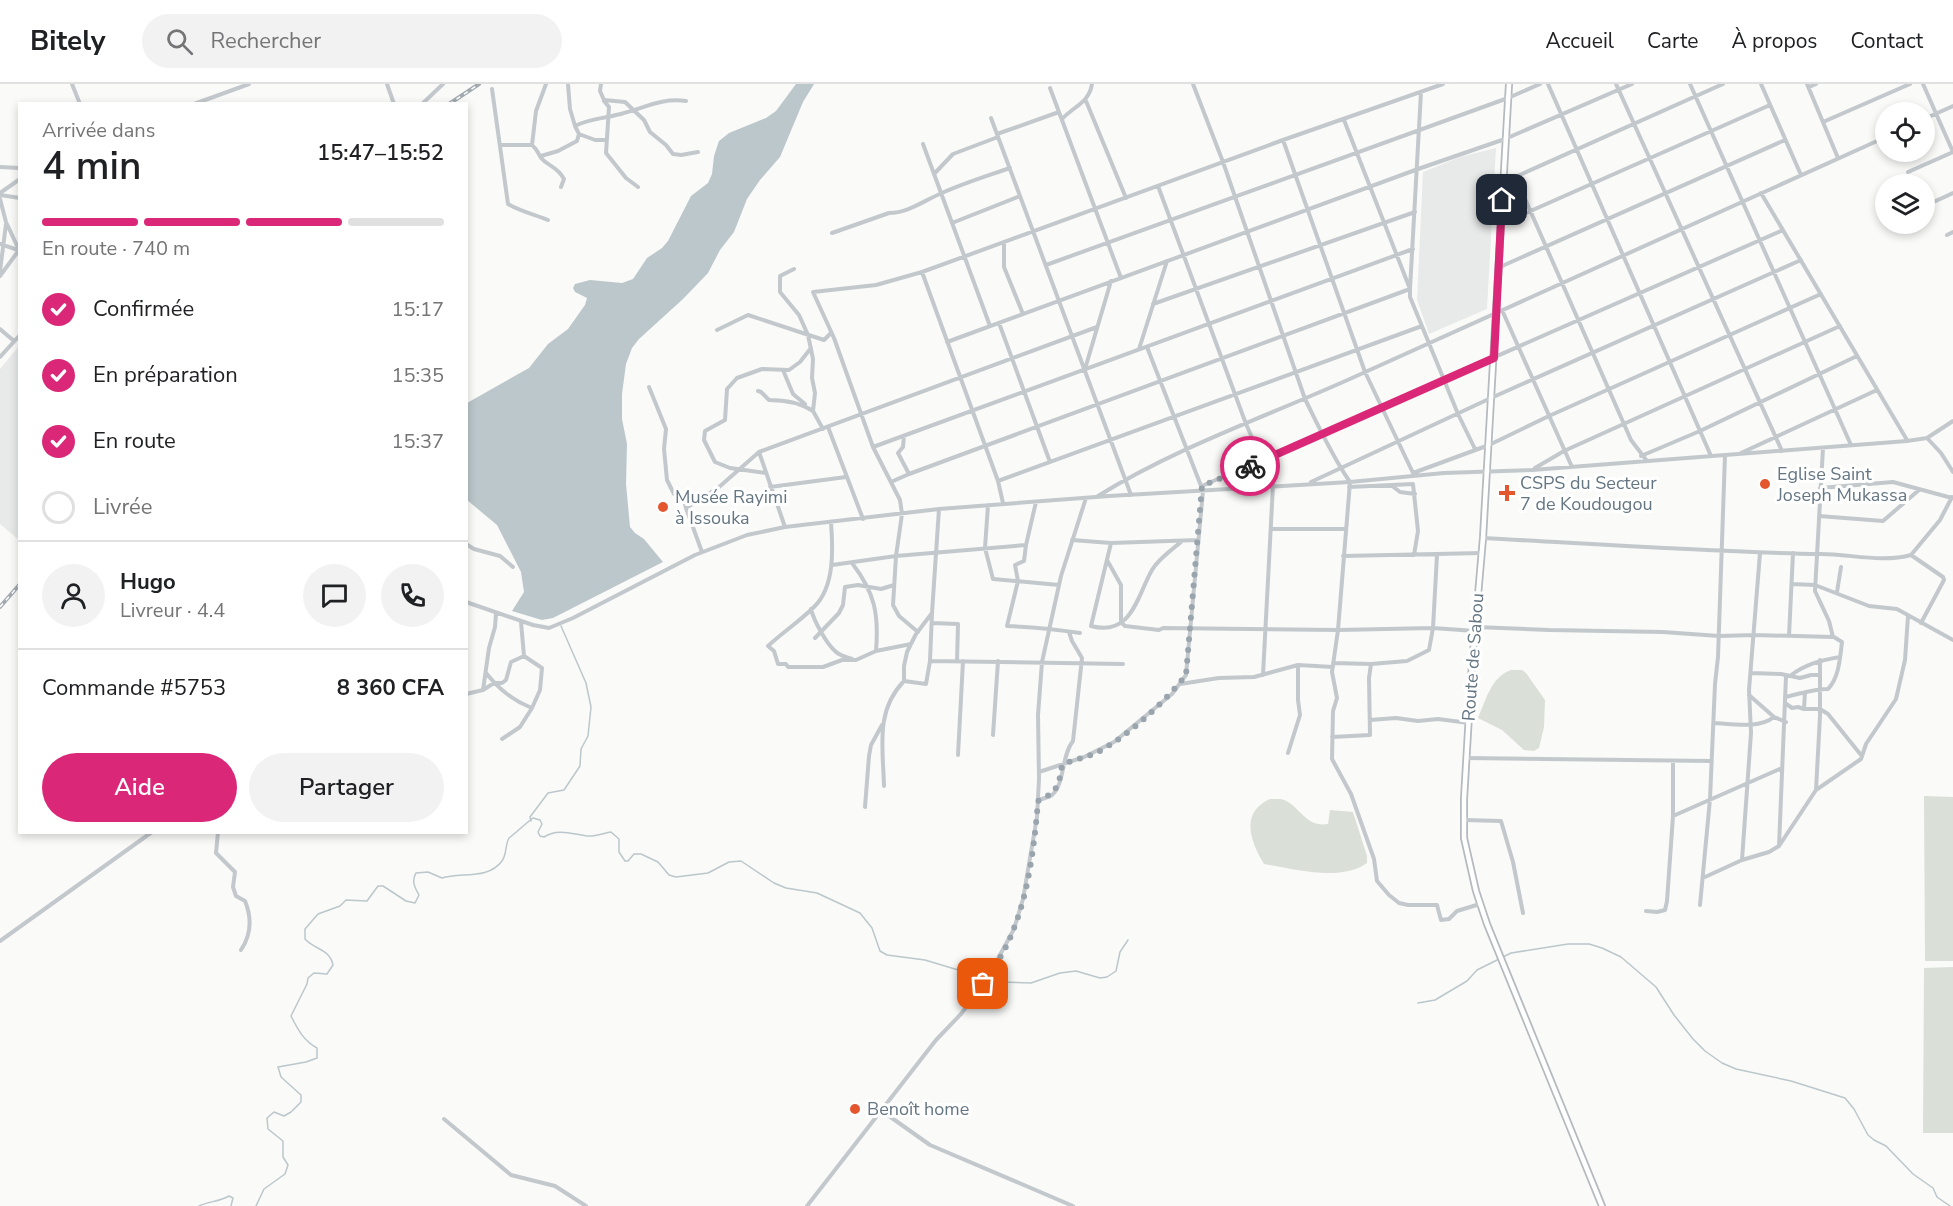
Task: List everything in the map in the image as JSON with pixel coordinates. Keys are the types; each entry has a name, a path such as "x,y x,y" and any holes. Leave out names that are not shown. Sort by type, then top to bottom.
{"main road":[{"name":"Route de Sabou","path":"1509,84 1501,224 1500,311 1494,358 1484,538 1466,758 1464,820 1466,845 1480,904 1602,1206"}],"street":[{"path":"72,84 80,102"},
{"path":"200,102 249,84"},
{"path":"387,84 393,102"},
{"path":"424,102 443,84"},
{"path":"532,145 536,111 546,84"},
{"path":"568,84 574,126 579,134 595,140 607,140"},
{"path":"601,84 600,91 609,107 606,153 626,178 638,187"},
{"path":"1062,119 1086,101 1092,84"},
{"path":"1193,84 1305,399 1322,435 1350,482 1333,665 1333,681 1337,698 1333,711 1332,759 1351,794 1374,859 1377,881 1389,895 1399,903 1408,905 1437,905 1441,920 1449,918 1457,911 1480,904"},
{"path":"918,632 908,626 893,605 902,514 900,500 873,447 831,333 813,292 876,285 922,272 1443,84"},
{"path":"1046,265 1508,98 1540,84"},
{"path":"1548,84 1711,456"},
{"path":"1616,84 1782,451"},
{"path":"947,342 1370,186 1505,139 1632,84"},
{"path":"1690,84 1851,446"},
{"path":"1504,182 1723,84"},
{"path":"1761,84 1801,175"},
{"path":"1816,84 1808,86 1838,158"},
{"path":"1823,122 1910,84"},
{"path":"1908,172 1953,152 1923,84"},
{"path":"1050,88 1121,278"},
{"path":"492,89 508,204 521,212 532,213 548,220"},
{"path":"1421,92 1410,297 1458,414 1475,449"},
{"path":"574,126 586,120 618,115 664,100 676,99 687,102"},
{"path":"604,100 625,102 644,120 650,132 666,144 673,154 698,152"},
{"path":"1086,101 1126,198"},
{"path":"1501,224 1770,105"},
{"path":"1936,114 1953,106"},
{"path":"934,174 953,154 1059,112"},
{"path":"991,118 1131,495"},
{"path":"1344,120 1410,289"},
{"path":"540,157 567,147 576,141 579,134"},
{"path":"1283,140 1365,372 1413,475"},
{"path":"1500,267 1785,140"},
{"path":"1097,497 1126,479 1185,450 1305,399 1875,142"},
{"path":"923,144 990,326"},
{"path":"500,145 532,145 540,157 562,175 564,179 561,187"},
{"path":"0,167 18,168"},
{"path":"832,233 914,206 941,193 1010,168"},
{"path":"1515,176 1630,440 1647,461"},
{"path":"0,196 18,181"},
{"path":"1158,186 1246,424 1273,485 1263,675"},
{"path":"1761,193 1907,441"},
{"path":"1935,202 1953,194"},
{"path":"0,196 18,198"},
{"path":"0,196 6,222 18,247"},
{"path":"951,223 1020,196"},
{"path":"1153,304 1415,212"},
{"path":"0,271 6,222"},
{"path":"1202,488 1783,230"},
{"path":"1947,235 1953,232"},
{"path":"1004,242 1004,267 1023,314"},
{"path":"2,245 18,249"},
{"path":"873,447 1413,249"},
{"path":"0,276 18,250"},
{"path":"1308,483 1533,379 1801,260"},
{"path":"1139,350 1167,261"},
{"path":"794,269 780,276 780,292 799,315 808,335 813,359 812,378 815,393 813,411"},
{"path":"922,272 986,446 1003,503"},
{"path":"1085,369 1111,282"},
{"path":"891,482 1410,289"},
{"path":"1413,475 1489,445 1821,294"},
{"path":"1500,311 1572,467"},
{"path":"717,330 748,315 824,340 831,333"},
{"path":"999,323 1050,462"},
{"path":"998,481 1422,326"},
{"path":"1532,470 1564,451 1840,326"},
{"path":"687,508 718,488 759,452 1097,327"},
{"path":"0,329 14,341"},
{"path":"0,357 18,337"},
{"path":"1039,772 1097,752 1114,742 1172,694 1186,675 1202,488 1185,450 1147,347"},
{"path":"766,473 721,466 715,462 704,440 705,431 725,420 727,389 737,378 762,369 789,370 800,362 811,348"},
{"path":"1641,456 1700,431 1857,356"},
{"path":"783,370 793,394 813,411 826,428 862,519"},
{"path":"649,387 666,429 664,449 667,480 674,494 683,496 702,552"},
{"path":"1738,454 1877,390"},
{"path":"758,391 769,400 781,399 789,403 798,403 813,411"},
{"path":"468,603 521,622 542,627 556,626 702,552 747,535 785,527 1003,503 1202,488 1350,482 1413,475 1532,470 1907,441 1927,438 1953,421"},
{"path":"904,436 903,447 898,453 909,474"},
{"path":"1927,438 1941,453 1953,472"},
{"path":"1823,448 1815,591 1829,621 1833,637"},
{"path":"759,452 785,527"},
{"path":"1700,905 1710,799 1719,636 1725,455"},
{"path":"770,487 846,477"},
{"path":"1820,488 1893,482 1952,498 1940,520 1911,555"},
{"path":"1350,487 1413,484 1418,531 1414,555"},
{"path":"1391,485 1400,492 1415,494"},
{"path":"1819,516 1883,521 1919,490"},
{"path":"807,1206 936,1040 961,1014 983,984 1008,943 1018,918 1029,869 1038,801 1038,715 1042,662 1059,585 1086,498"},
{"path":"1036,502 1024,561 1015,565 1018,581 1007,626 1049,627 1059,632 1080,633"},
{"path":"988,505 985,548 993,579 1059,585"},
{"path":"904,681 926,684 930,661 939,509"},
{"path":"831,522 832,566 822,597 768,646 774,651 778,664 786,664 788,667 823,667 842,660 856,660 876,651 911,644"},
{"path":"1270,529 1346,530"},
{"path":"1484,538 1720,552 1883,558 1911,555 1944,580 1921,623"},
{"path":"1072,540 1111,543 1198,540"},
{"path":"1111,543 1091,626 1099,628 1111,627 1121,622 1137,606 1153,569 1182,541"},
{"path":"468,545 500,556 513,567"},
{"path":"832,566 897,556 1026,545"},
{"path":"1343,556 1482,553"},
{"path":"1742,860 1750,733 1749,695 1760,553"},
{"path":"1789,636 1793,553"},
{"path":"1179,684 1196,680 1263,675 1298,665 1407,661 1429,651 1437,555"},
{"path":"1107,560 1121,585 1121,622 1125,626 1152,630 1191,628 1550,630 1663,632 1719,636 1833,637 1842,642 1834,683 1828,689 1805,692 1784,699"},
{"path":"852,562 869,588 878,626 876,651"},
{"path":"1836,592 1841,567"},
{"path":"1792,584 1815,585 1869,606 1897,609 1953,640"},
{"path":"815,638 839,613 843,605 842,594 845,587 858,585 881,589 895,585"},
{"path":"811,609 816,624 832,649 840,655 856,660"},
{"path":"483,690 496,613"},
{"path":"884,786 883,724 887,704 904,681 904,666 911,644 933,613"},
{"path":"1704,878 1779,846 1816,790 1856,763 1862,756 1866,744 1896,699 1905,660 1908,616"},
{"path":"521,622 524,656"},
{"path":"932,623 958,624 957,661"},
{"path":"1038,801 1052,795 1060,782 1066,752 1073,741 1082,658 1069,632"},
{"path":"468,694 483,690 494,683 502,683 506,680 512,662 524,656"},
{"path":"502,739 520,727 540,690 542,668 524,656"},
{"path":"1779,846 1786,722 1784,699 1788,676 1820,660 1840,657"},
{"path":"1816,790 1820,660"},
{"path":"930,661 1123,664"},
{"path":"958,755 963,661"},
{"path":"993,735 998,661"},
{"path":"1332,737 1370,735 1369,678 1371,664"},
{"path":"1288,753 1300,716 1298,665"},
{"path":"486,673 515,701 532,708"},
{"path":"1751,673 1800,678 1820,675"},
{"path":"1803,709 1805,692"},
{"path":"1749,695 1774,717 1786,722"},
{"path":"1784,699 1792,708 1820,709 1828,714 1862,756"},
{"path":"1714,723 1749,724 1764,722 1774,717"},
{"path":"1370,720 1396,718 1418,721 1438,718 1469,723"},
{"path":"865,807 871,745 883,724"},
{"path":"1466,758 1711,761"},
{"path":"1646,911 1665,910 1673,816 1673,761"},
{"path":"1673,816 1782,767"},
{"path":"1464,820 1501,821 1513,862 1523,913"},
{"path":"0,941 149,834"},
{"path":"218,834 216,854 235,872 233,887 236,896 245,901 249,910 250,933 241,951"},
{"path":"882,1111 930,1145 1073,1206"},
{"path":"444,1119 511,1175 555,1186 586,1206"}],"shaded area":[{"path":"796,84 814,84 803,102 780,157 747,199 734,232 720,250 708,273 639,339 632,348 626,364 622,394 622,419 627,444 626,484 630,527 644,539 663,562 553,618 542,620 512,611 524,592 521,572 497,525 468,501 468,402 529,368 548,344 568,329 585,305 587,298 575,292 573,288 575,284 590,280 622,283 633,279 647,258 668,241 691,196 708,183 719,141 729,133 766,118 776,111"},
{"path":"1496,148 1487,309 1429,334 1417,300 1423,172 1460,157"},
{"path":"18,347 18,539 0,524 0,369"},
{"path":"1511,670 1522,670 1526,673 1545,700 1544,727 1539,748 1534,751 1524,750 1502,730 1478,718 1494,684 1504,673"},
{"path":"1924,796 1953,797 1953,961 1925,961"},
{"path":"1270,799 1287,801 1307,819 1320,824 1328,824 1330,810 1353,812 1367,856 1367,863 1356,869 1331,873 1317,873 1264,864 1255,847 1250,828 1254,812"},
{"path":"1953,967 1953,1133 1923,1133 1924,968"}],"waterway":[{"path":"531,821 530,817 548,793 564,790 580,766 581,749 588,736 591,707 586,683 561,626"},
{"path":"256,1206 264,1189 285,1174 288,1165 283,1157 283,1141 268,1129 267,1118 274,1112 284,1116 301,1102 301,1095 281,1077 278,1067 317,1058 317,1048 302,1035 291,1016 308,978 314,973 327,974 333,965 329,956 305,939 305,929 318,914 340,906 346,900 367,901 378,886 383,886 406,901 415,903 419,895 414,882 416,873 428,872 442,878 489,871 502,861 509,838 533,818 540,820 542,824 538,832 544,837 560,832 590,836 611,832 619,839 619,852 625,861 628,861 634,854 641,854 658,862 669,875 676,877 708,873 729,862 741,861 774,883 786,888 817,893 860,913 872,928 880,951 887,955 925,960 998,982 1031,983 1060,973 1076,971 1100,978 1107,977 1116,971 1120,952 1128,940"},
{"path":"1418,1003 1435,1000 1467,981 1477,970 1511,953 1568,944 1589,944 1602,948 1621,957 1656,987 1693,1039 1722,1063 1736,1069 1791,1081 1845,1098 1854,1109 1868,1135 1886,1146 1913,1174 1933,1188 1937,1197 1950,1206"},
{"path":"199,1206 229,1196 233,1198 231,1206"}],"railway":[{"path":"452,102 479,84"},
{"path":"0,607 18,586"}],"way so far":[{"path":"983,984 1008,943 1018,918 1029,869 1038,801 1052,795 1060,782 1062,765 1097,752 1114,742 1172,694 1186,675 1202,486 1250,466"}],"place":[{"name":"Eglise Saint Joseph Mukassa","path":"1765,484"},
{"name":"CSPS du Secteur 7 de Koudougou","path":"1507,493"},
{"name":"Musée Rayimi à Issouka","path":"663,507"},
{"name":"Benoît home","path":"855,1109"}],"route":[{"path":"1250,466 1494,358 1502,200"}]}
